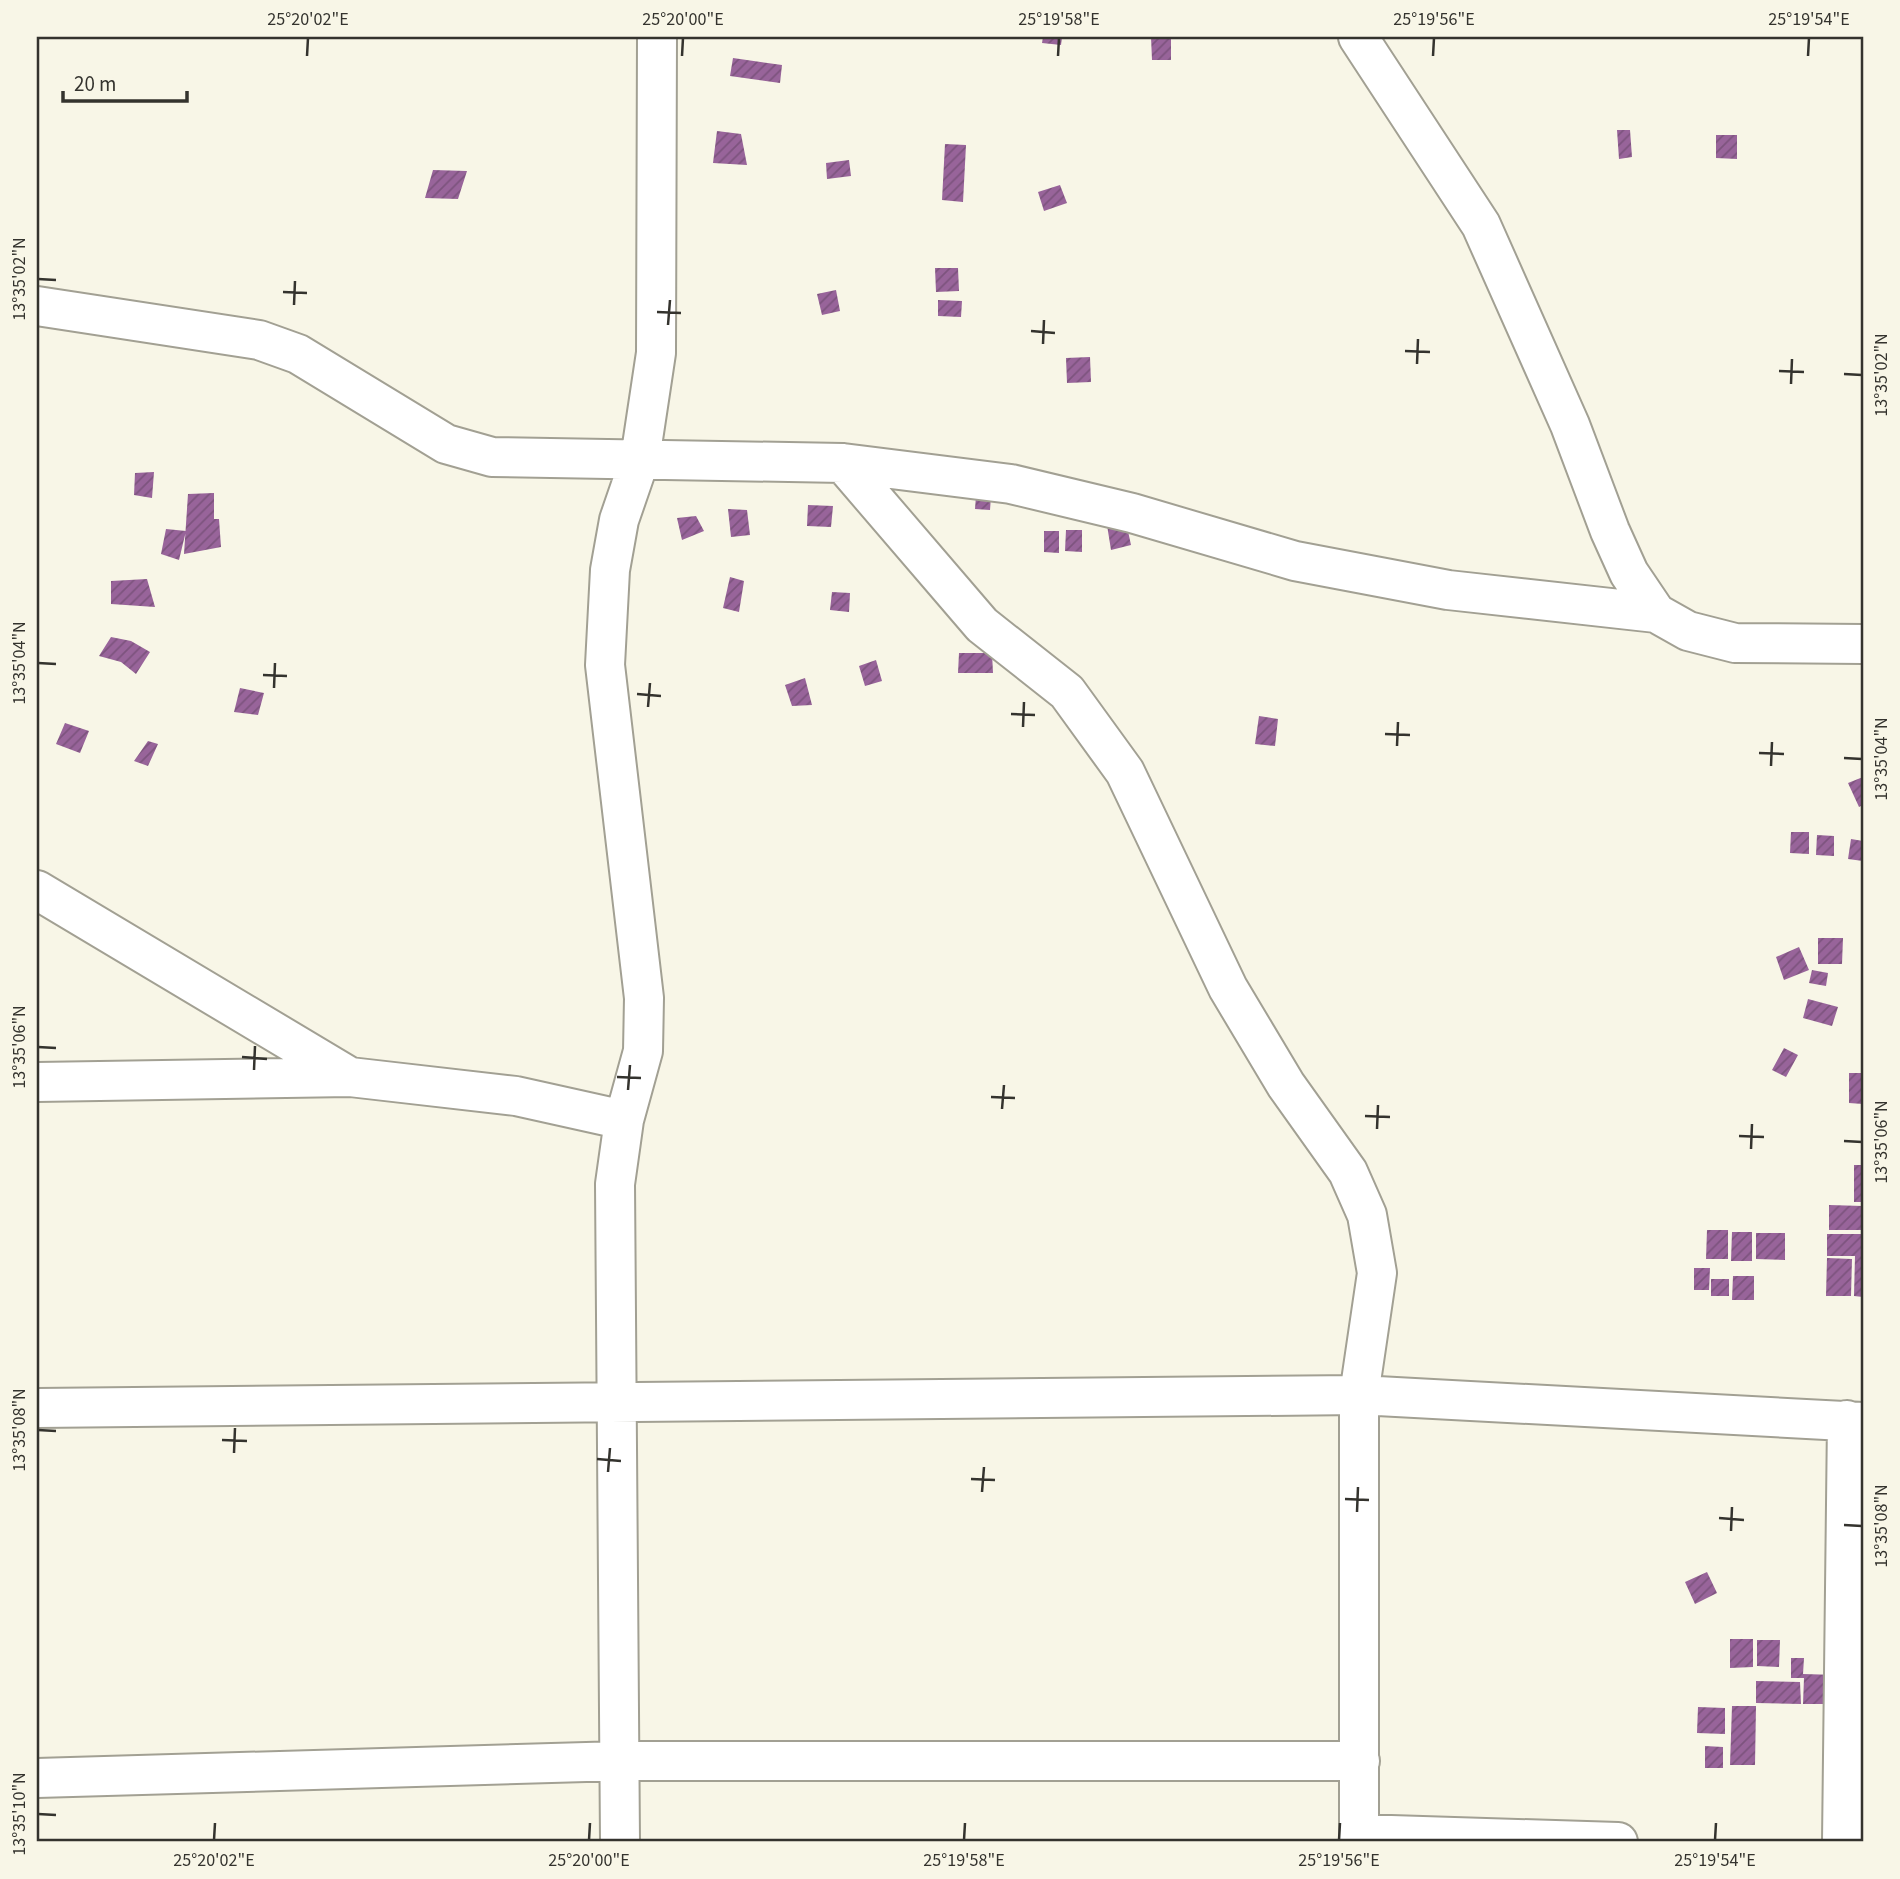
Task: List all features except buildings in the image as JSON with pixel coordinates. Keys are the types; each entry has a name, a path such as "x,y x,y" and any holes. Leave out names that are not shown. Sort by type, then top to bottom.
{"street":[{"path":"620,1842 615,1184 624,1120 643,1051 644,998 605,665 610,570 618,520 640,459 656,353 657,37"},
{"path":"1358,37 1481,225 1570,425 1629,573 1657,613"},
{"path":"37,306 259,340 298,354 446,444 492,457 843,463 1011,484 1132,513 1295,561 1435,588 1657,613 1688,631 1735,643 1863,644"},
{"path":"843,463 982,625 1068,692 1125,772 1228,988 1286,1085 1348,1172 1367,1215 1377,1273 1359,1395 1359,1838 1618,1842"},
{"path":"37,890 350,1077"},
{"path":"37,1082 350,1077 516,1097 624,1120"},
{"path":"37,1408 1359,1395 1855,1421 1842,1842"},
{"path":"37,1778 621,1761 1360,1761"}]}
